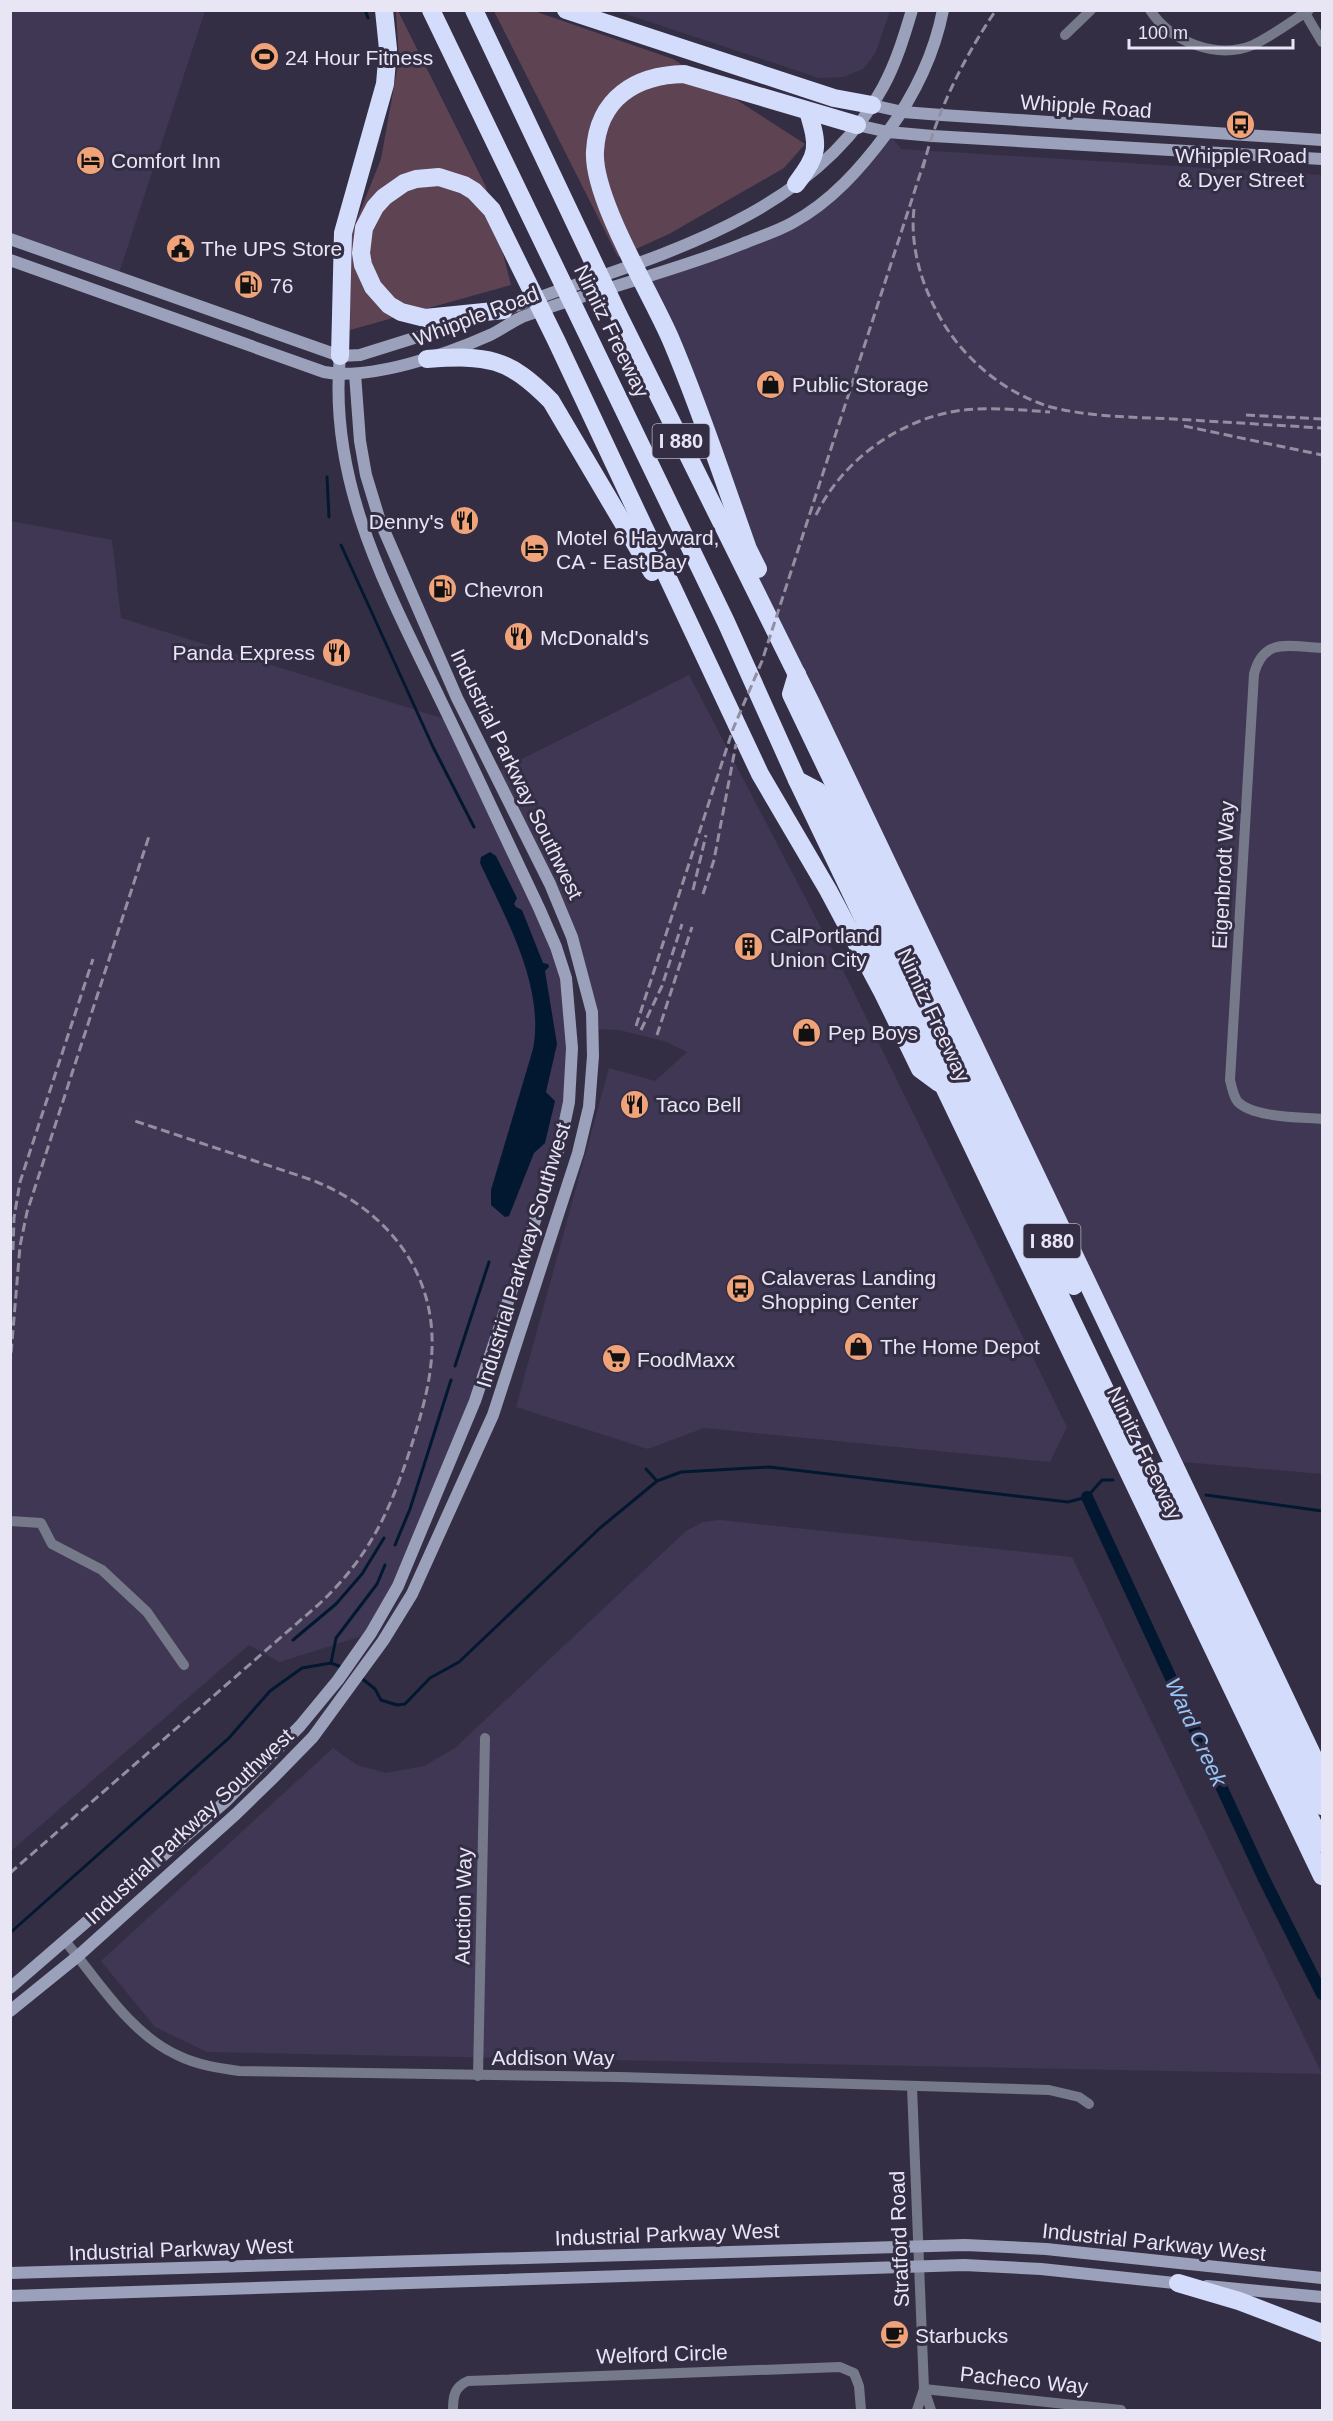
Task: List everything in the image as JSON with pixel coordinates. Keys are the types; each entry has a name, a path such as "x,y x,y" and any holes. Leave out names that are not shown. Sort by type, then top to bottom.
{"highway":[{"path":"340,356 343,233 386,84 388,49 384,10"},
{"name":"Nimitz Freeway","path":"431,10 726,622 943,1086 1323,1876"},
{"name":"Nimitz Freeway","path":"474,10 617,312 811,703 1323,1775"},
{"path":"566,10 834,98 872,105"},
{"path":"811,703 812,682 748,549 681,364 620,233 599,180 595,153 598,131 606,112 626,90 652,77 684,74 857,125"},
{"path":"796,183 814,158 816,149 808,111"},
{"path":"504,310 425,318 401,312 380,296 367,276 361,252 364,228 375,207 384,196 404,183 428,177 452,180 464,185 484,200 492,210 556,340 760,774 838,910 920,1069 943,1086"},
{"path":"427,359 480,358 511,367 533,382 551,401 705,660"},
{"name":"I 880","path":"797,674 791,694 1323,1806"},
{"name":"I 880","path":"798,780 818,791 830,813 1323,1843"},
{"path":"1178,2283 1239,2301 1323,2333"}],"main road":[{"path":"872,105 891,71 912,10"},
{"path":"888,132 903,112 925,70 940,27 943,10"},
{"name":"Whipple Road","path":"10,239 340,356 360,355 504,310 674,250 738,220 796,183 836,149 872,105 903,112 1323,140"},
{"name":"Whipple Road","path":"857,125 888,132 1323,159"},
{"name":"Whipple Road","path":"10,260 317,370 338,375 355,374 427,359 490,335 520,318 712,256 792,223 838,190 857,171 888,132"},
{"path":"340,356 355,374"},
{"name":"Industrial Parkway Southwest","path":"10,1988 225,1802 300,1726 339,1680 371,1633 398,1586 475,1401 560,1145 572,1072 566,978 550,934 387,589 360,522 342,448 337,396 340,356"},
{"name":"Industrial Parkway Southwest","path":"10,2011 78,1956 236,1814 313,1737 383,1641 412,1594 493,1416 578,1153 589,1107 593,1056 592,1012 572,937 550,884 458,698 380,521 366,475 360,441 355,374"},
{"path":"505,835 524,833"},
{"path":"475,1401 493,1416"},
{"name":"Industrial Parkway West","path":"10,2273 964,2245 1046,2249 1323,2278"},
{"name":"Industrial Parkway West","path":"10,2296 920,2266 1004,2266 1323,2296"}],"street":[{"path":"1065,35 1090,10"},
{"path":"1150,10 1157,21 1172,34 1192,44 1217,50 1233,51 1254,44 1307,12 1323,42"},
{"name":"Eigenbrodt Way","path":"1323,648 1276,647 1264,652 1257,662 1254,674 1231,1070 1232,1092 1238,1102 1249,1109 1261,1113 1323,1119"},
{"path":"10,1521 41,1523 52,1544 102,1570 147,1612 184,1665"},
{"name":"Auction Way","path":"478,2076 485,1738"},
{"name":"Addison Way","path":"65,1941 126,2015 149,2037 176,2055 207,2066 239,2071 697,2079 1049,2090 1079,2097 1089,2104"},
{"name":"Stratford Road","path":"912,2087 924,2389 931,2410"},
{"name":"Welford Circle","path":"453,2410 454,2392 462,2383 468,2381 840,2367 854,2373 859,2386 861,2410"},
{"name":"Stratford Road","path":"917,2410 924,2389"},
{"name":"Pacheco Way","path":"924,2389 1120,2410"}],"shaded area":[{"path":"11,11 205,11 118,276 11,239"},
{"path":"396,11 486,187 511,285 350,330 351,234 381,159 399,59"},
{"path":"494,11 534,11 673,59 805,144 784,168 669,234 618,257"},
{"path":"617,11 890,11 875,54 863,69 844,77 819,78"},
{"path":"888,132 901,149 1322,175 1322,1474 1171,1461 797,674 642,278 712,256 820,205"},
{"path":"11,521 112,540 121,618 451,721 556,947 572,1048 560,1145 475,1401 371,1633 280,1662 249,1645 11,1851"},
{"path":"689,675 842,968 1067,1427 1050,1462 704,1428 648,1449 516,1407 609,1068 655,1081 687,1052 664,1041 619,1030 593,1029 582,970 494,773"},
{"path":"720,1520 1072,1557 1322,2074 207,2052 155,2027 101,1961 333,1748 357,1765 386,1773 424,1766 455,1748 686,1531 703,1522"}],"water":[{"path":"490,852 496,856 517,898 514,904 522,910 543,963 548,964 549,967 545,971 557,1044 546,1092 555,1101 545,1143 534,1153 509,1216 505,1217 491,1205 491,1190 533,1049 535,1025 533,1001 521,953 480,863 481,857"}],"waterway":[{"path":"365,10 368,18"},
{"path":"327,477 329,517"},
{"path":"341,545 433,747 474,827"},
{"path":"455,1366 489,1262"},
{"path":"395,1545 410,1509 451,1380"},
{"path":"360,1677 375,1689 381,1700 397,1705 405,1704 430,1678 459,1662 600,1528 657,1481 681,1472 769,1467 1068,1502 1087,1497 1102,1480 1113,1480"},
{"path":"646,1469 657,1481"},
{"name":"Ward Creek","path":"1206,1495 1322,1511"},
{"name":"Ward Creek","path":"1087,1497 1264,1879 1322,1994"},
{"path":"293,1640 336,1604 362,1574 384,1538"},
{"path":"331,1663 336,1638 377,1584 385,1565"},
{"path":"10,1933 229,1738 270,1691 302,1668 331,1663 344,1668"}],"railway":[{"path":"923,168 935,127 952,86 996,10"},
{"path":"636,1026 733,729 762,661 925,159"},
{"path":"914,209 915,248 925,286 936,310 956,342 969,356 983,370 1015,392 1051,407 1096,415 1322,428"},
{"path":"816,515 842,476 858,459 876,444 918,422 940,415 974,409 1050,412"},
{"path":"1246,415 1322,419"},
{"path":"1184,426 1322,455"},
{"path":"703,894 714,860 736,744"},
{"path":"10,1366 20,1246 27,1212 150,833"},
{"path":"693,890 706,835"},
{"path":"641,1030 662,986 682,924"},
{"path":"657,1035 692,927"},
{"path":"13,1250 14,1218 20,1182 93,959"},
{"path":"10,1873 336,1587 364,1551 386,1513 418,1423 430,1374 431,1320 425,1293 400,1245 362,1207 312,1180 135,1121"}],"place":[{"name":"24 Hour Fitness","path":"264,57"},
{"name":"Whipple Road & Dyer Street","path":"1241,124"},
{"name":"Comfort Inn","path":"90,160"},
{"name":"The UPS Store","path":"180,248"},
{"name":"76","path":"249,285"},
{"name":"Public Storage","path":"771,384"},
{"name":"Denny's","path":"465,521"},
{"name":"Motel 6 Hayward, CA - East Bay","path":"535,549"},
{"name":"Chevron","path":"443,589"},
{"name":"McDonald's","path":"519,637"},
{"name":"Panda Express","path":"336,652"},
{"name":"CalPortland Union City","path":"749,947"},
{"name":"Pep Boys","path":"807,1032"},
{"name":"Taco Bell","path":"635,1104"},
{"name":"Calaveras Landing Shopping Center","path":"740,1289"},
{"name":"The Home Depot","path":"859,1346"},
{"name":"FoodMaxx","path":"616,1359"},
{"name":"Starbucks","path":"894,2335"}]}
